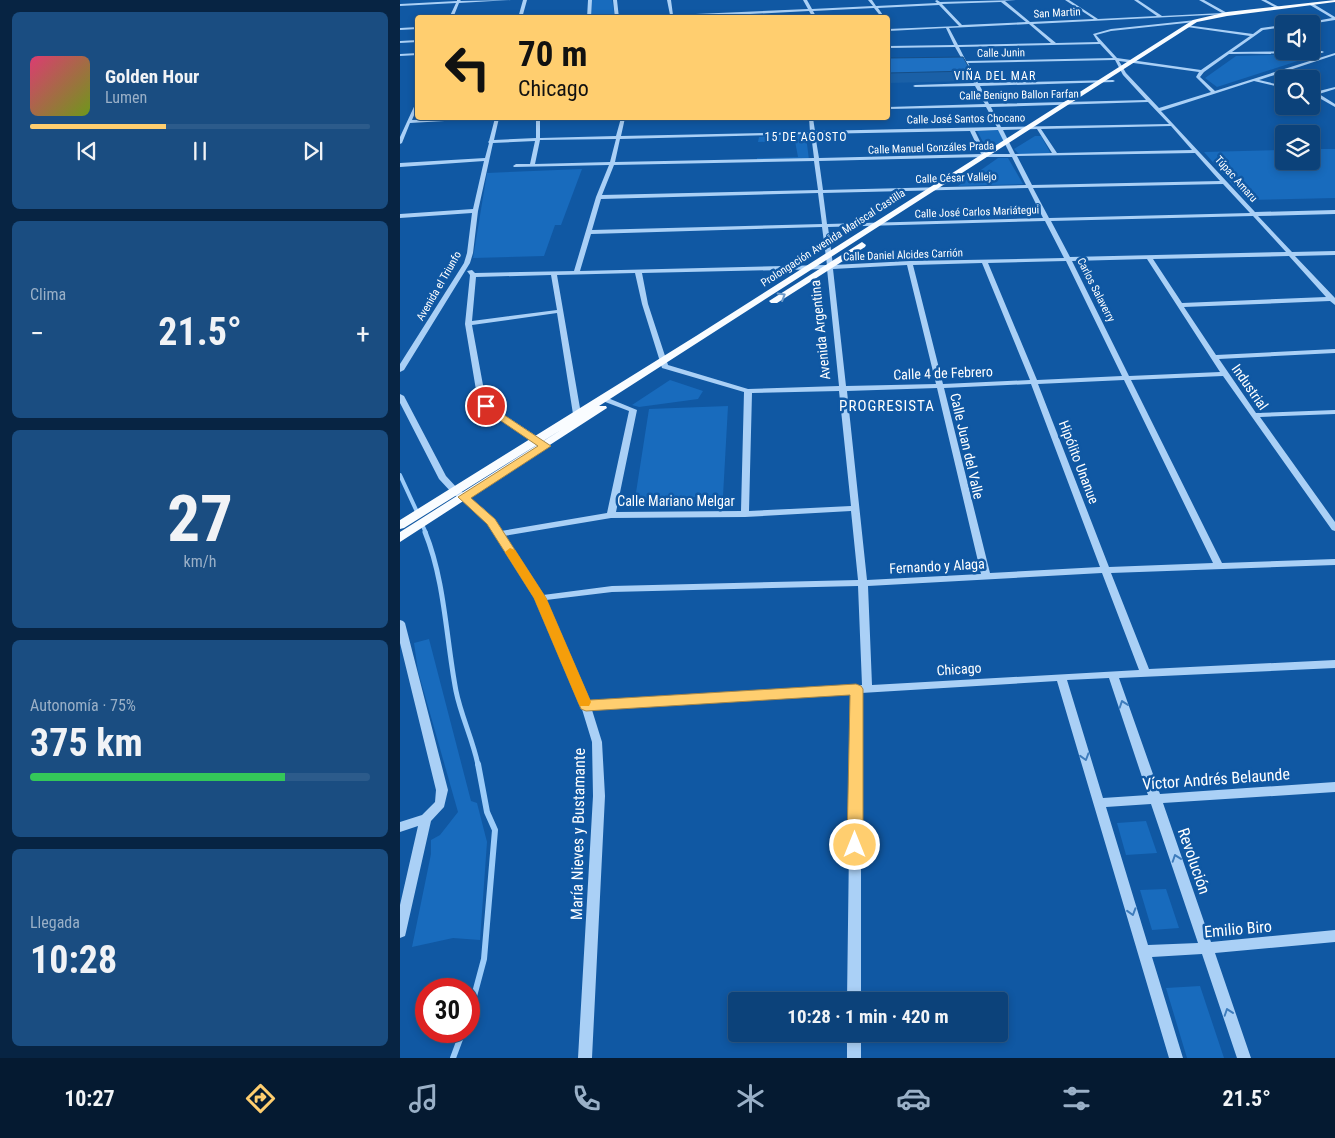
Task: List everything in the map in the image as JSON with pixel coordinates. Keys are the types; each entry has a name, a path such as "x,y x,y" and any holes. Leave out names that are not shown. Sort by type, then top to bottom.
{"main road":[{"name":"Prolongación Avenida Mariscal Castilla","path":"664,363 830,268 892,224 949,188 994,156 1028,128 1105,80 1141,63 1202,18 1333,1"},
{"name":"Prolongación Avenida Mariscal Castilla","path":"415,522 541,444 607,399 984,156 1038,128 1112,81 1132,62 1187,26 1196,24"},
{"name":"Prolongación Avenida Mariscal Castilla","path":"541,444 577,414 607,399"},
{"path":"400,525 415,522"},
{"path":"400,538 415,522"}],"street":[{"path":"400,5 509,0"},
{"path":"521,15 525,0"},
{"path":"589,15 590,0"},
{"path":"615,0 617,15"},
{"path":"668,0 672,15"},
{"path":"805,0 814,15"},
{"path":"870,0 882,15"},
{"path":"1002,0 1055,44"},
{"path":"708,15 937,2 1014,0"},
{"path":"1067,0 1111,30"},
{"path":"1136,0 1161,17"},
{"path":"1201,0 1226,14"},
{"path":"1263,0 1278,8"},
{"path":"452,15 459,1"},
{"path":"937,2 961,26"},
{"path":"1311,4 1334,17"},
{"name":"San Martin","path":"893,30 1226,14"},
{"path":"1320,20 1334,17"},
{"path":"1123,71 1116,59 1095,34 1111,30 1196,24 1253,34"},
{"path":"890,25 893,30"},
{"name":"Carlos Salaverry","path":"947,27 1068,260 1219,566"},
{"path":"1214,92 1198,77 1202,71 1253,34 1262,29 1275,27"},
{"path":"400,28 415,28"},
{"path":"400,42 415,41"},
{"path":"890,47 1101,43"},
{"path":"1228,53 1322,52 1332,54"},
{"path":"400,55 415,54"},
{"path":"1159,110 1332,54"},
{"name":"Calle Junin","path":"955,62 1116,59 1202,71"},
{"name":"Túpac Amaru","path":"1123,71 1334,301"},
{"path":"1253,80 1275,85"},
{"path":"915,86 1112,81"},
{"path":"1320,92 1335,88"},
{"path":"1320,98 1334,105"},
{"name":"Calle Benigno Ballon Farfan","path":"890,108 1150,101"},
{"path":"400,143 415,106"},
{"path":"408,122 444,120"},
{"name":"Avenida el Triunfo","path":"400,370 467,263 475,211 496,120"},
{"path":"532,166 538,139 538,120"},
{"path":"576,273 599,197 612,164 622,120"},
{"name":"Avenida Argentina","path":"811,120 830,268 863,583 854,992"},
{"name":"Calle José Santos Chocano","path":"490,142 618,137 1173,125"},
{"path":"1038,128 1056,155"},
{"path":"972,129 984,156"},
{"name":"Calle Manuel Gonzáles Prada","path":"516,166 816,161 1197,151"},
{"path":"400,165 486,159"},
{"name":"Calle César Vallejo","path":"599,197 1224,182"},
{"path":"400,216 475,211"},
{"name":"Calle José Carlos Mariátegui","path":"589,232 1335,212"},
{"name":"Calle Daniel Alcides Carrión","path":"472,275 830,268 910,263 1335,253"},
{"name":"Industrial","path":"1149,258 1225,374 1335,528"},
{"name":"Hipólito Unanue","path":"985,262 1034,382 1145,673"},
{"path":"467,263 472,275 468,324 481,396 486,406 541,444"},
{"name":"Calle Juan del Valle","path":"910,263 986,577"},
{"path":"638,271 645,304 664,363"},
{"path":"554,274 577,414"},
{"path":"1179,305 1334,301"},
{"path":"468,324 560,311"},
{"path":"1214,357 1335,351"},
{"name":"Calle 4 de Febrero","path":"664,363 748,391 940,386 1225,374"},
{"path":"745,514 748,391"},
{"name":"María Nieves y Bustamante","path":"400,396 442,477 459,494 481,511 499,534 540,598 586,706 597,742 599,796 585,1058"},
{"path":"607,399 633,410 611,515"},
{"path":"1255,416 1335,412"},
{"name":"Calle Mariano Melgar","path":"499,534 611,515 745,514 855,508"},
{"name":"Fernando y Alaga","path":"540,598 612,589 863,583 1106,570 1335,562"},
{"path":"400,623 442,790 440,804 426,819 400,827"},
{"name":"Chicago","path":"586,706 1061,677 1335,664"},
{"name":"Revolución","path":"1113,675 1244,1058"},
{"path":"1061,677 1176,1058"},
{"name":"Víctor Andrés Belaunde","path":"1099,803 1335,786"},
{"path":"400,932 426,819"},
{"name":"Emilio Biro","path":"1144,951 1206,948 1335,936"},
{"path":"854,1042 854,1058"}],"shaded area":[{"path":"592,0 612,0 615,15 591,15"},
{"path":"1275,55 1275,60 1301,60 1217,87 1205,78 1236,56"},
{"path":"999,130 1005,142 987,149 977,131"},
{"path":"806,136 809,160 757,162 757,158 798,157 795,141 758,142 759,137"},
{"path":"1035,136 1041,136 1051,154 1019,154 1014,149"},
{"path":"1320,149 1335,149 1335,198 1246,200 1204,152 1275,150 1275,170 1320,170"},
{"path":"998,158 1008,158 1023,184 958,186"},
{"path":"582,169 561,225 555,225 544,256 473,258 487,173"},
{"path":"670,380 703,391 698,399 639,407 632,405"},
{"path":"728,406 723,496 635,499 649,409"},
{"path":"429,639 471,801 477,803 487,842 480,940 453,938 412,947 431,854 431,840 440,835 458,812 418,671 414,643"},
{"path":"1146,821 1157,853 1126,855 1117,823"},
{"path":"1166,889 1179,928 1152,930 1140,890"},
{"path":"1200,986 1224,1058 1187,1058 1166,988"}],"building":[{"path":"963,57 971,71 890,73 890,58"}],"waterway":[{"path":"400,475 418,514"},
{"path":"421,522 426,533"},
{"path":"425,532 432,551 441,590 456,691 478,765"},
{"path":"478,764 487,812 495,830 484,959 479,978"},
{"path":"453,1058 459,1043"}],"slow traffic":[{"path":"510,552 540,598 584,702"}],"district":[{"name":"VIÑA DEL MAR","path":"995,76"},
{"name":"15 DE AGOSTO","path":"806,137"},
{"name":"PROGRESISTA","path":"887,406"}],"route":[{"path":"486,406 546,446 464,497 491,522 540,598 586,706 856,689 855,845"}]}
